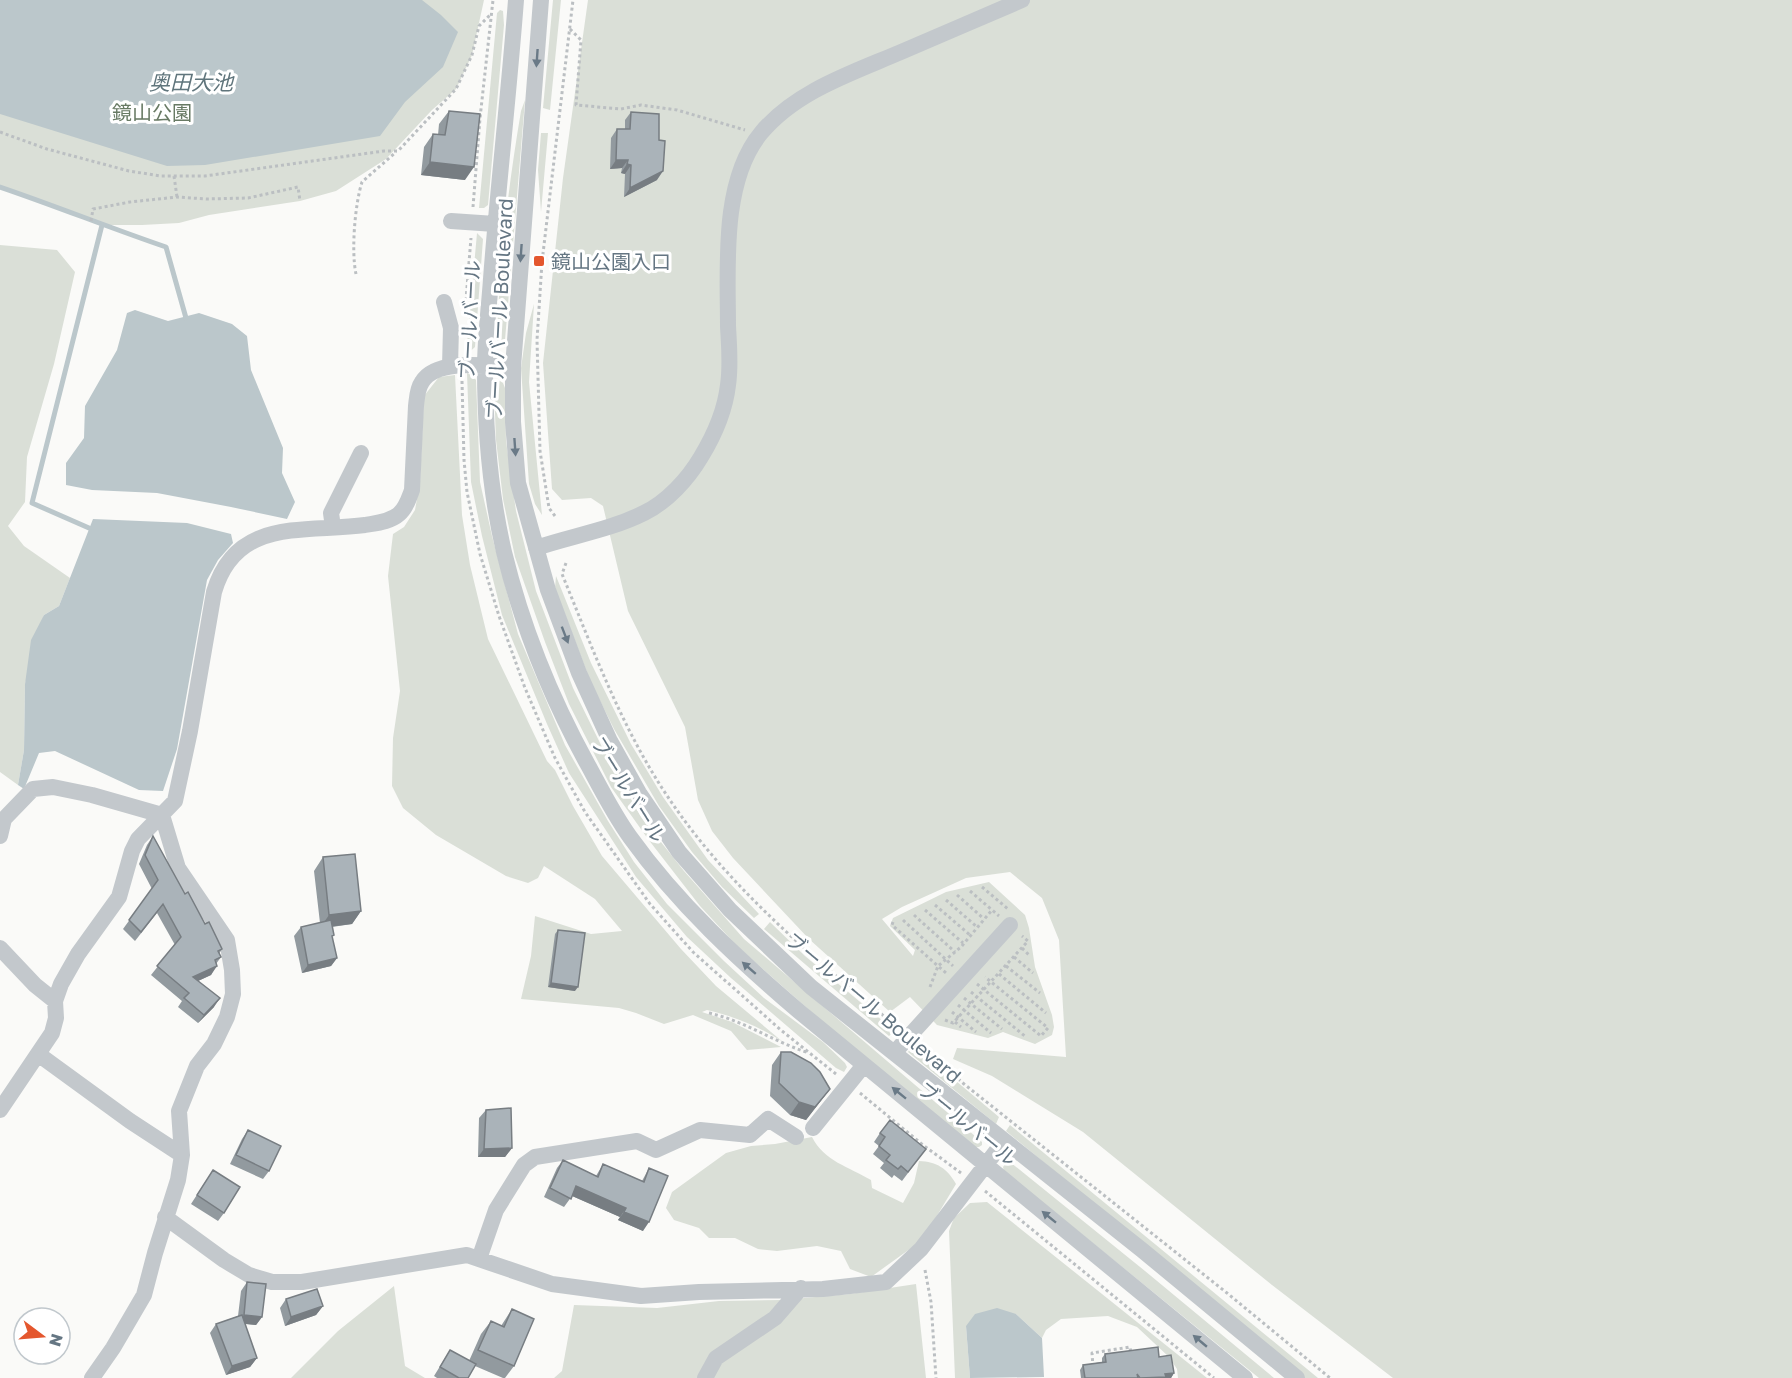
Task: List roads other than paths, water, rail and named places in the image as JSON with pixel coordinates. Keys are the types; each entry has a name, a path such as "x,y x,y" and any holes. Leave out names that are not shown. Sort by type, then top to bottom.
{"street":[{"name":"ブールバール","path":"516,0 495,224 485,366 487,428 493,488 504,550 519,605 543,672 570,732 630,837 668,885 739,960 1245,1378"},
{"name":"ブールバール Boulevard","path":"541,0 513,367 513,422 518,483 548,590 579,674 610,741 639,794 679,852 730,910 811,987 1142,1250 1297,1378"},
{"path":"536,548 602,530 644,513 682,482 695,468 710,442 718,426 728,386 730,362 729,235 735,184 749,151 760,134 805,96 859,70 1022,0"},
{"path":"451,221 495,224"},
{"path":"444,302 451,328 450,366"},
{"path":"0,1110 52,1033 56,1018 55,1001 61,984 78,954 119,897 132,850 138,839 175,801 190,731 214,592 222,571 232,556 253,540 284,531 381,522 400,514 408,503 412,490 417,394 427,375 450,366 513,367"},
{"path":"333,527 331,513 361,453"},
{"path":"0,836 4,819 33,789 53,787 63,789 162,815"},
{"path":"92,1378 144,1295 165,1217 178,1180 182,1155 179,1110 197,1066 214,1044 227,1017 233,994 227,940 178,868 162,815"},
{"path":"894,1053 1010,925"},
{"path":"0,948 35,985 55,1001"},
{"path":"38,1054 130,1121 182,1155"},
{"path":"813,1128 864,1065"},
{"path":"479,1259 496,1210 524,1165 535,1157 637,1140 656,1150 700,1130 750,1135 768,1119 796,1137"},
{"path":"165,1217 224,1260 249,1275 272,1282 302,1282 467,1255 552,1284 641,1296 801,1288 823,1289 886,1282 921,1249 1004,1141"},
{"path":"705,1378 716,1358 776,1318 801,1288"}],"water":[{"name":"奥田大池","path":"0,0 422,0 458,32 443,67 405,102 380,136 205,165 167,166 0,114"},
{"path":"135,310 168,321 199,313 232,324 247,336 251,370 283,448 282,473 295,502 287,519 157,493 92,490 66,485 66,463 84,438 85,406 117,350 127,313"},
{"path":"93,519 187,523 231,534 233,543 218,560 207,580 177,749 163,791 139,790 55,751 39,753 24,789 18,785 24,750 25,684 31,640 44,615 59,606"},
{"path":"997,1308 1016,1314 1042,1338 1044,1377 970,1378 966,1326 975,1314"}],"waterway":[{"path":"0,187 166,247 186,318"},
{"path":"89,528 32,503 102,225"}],"place":[{"name":"鏡山公園入口","path":"539,261"}],"park label":[{"name":"鏡山公園","path":"152,112"}]}
